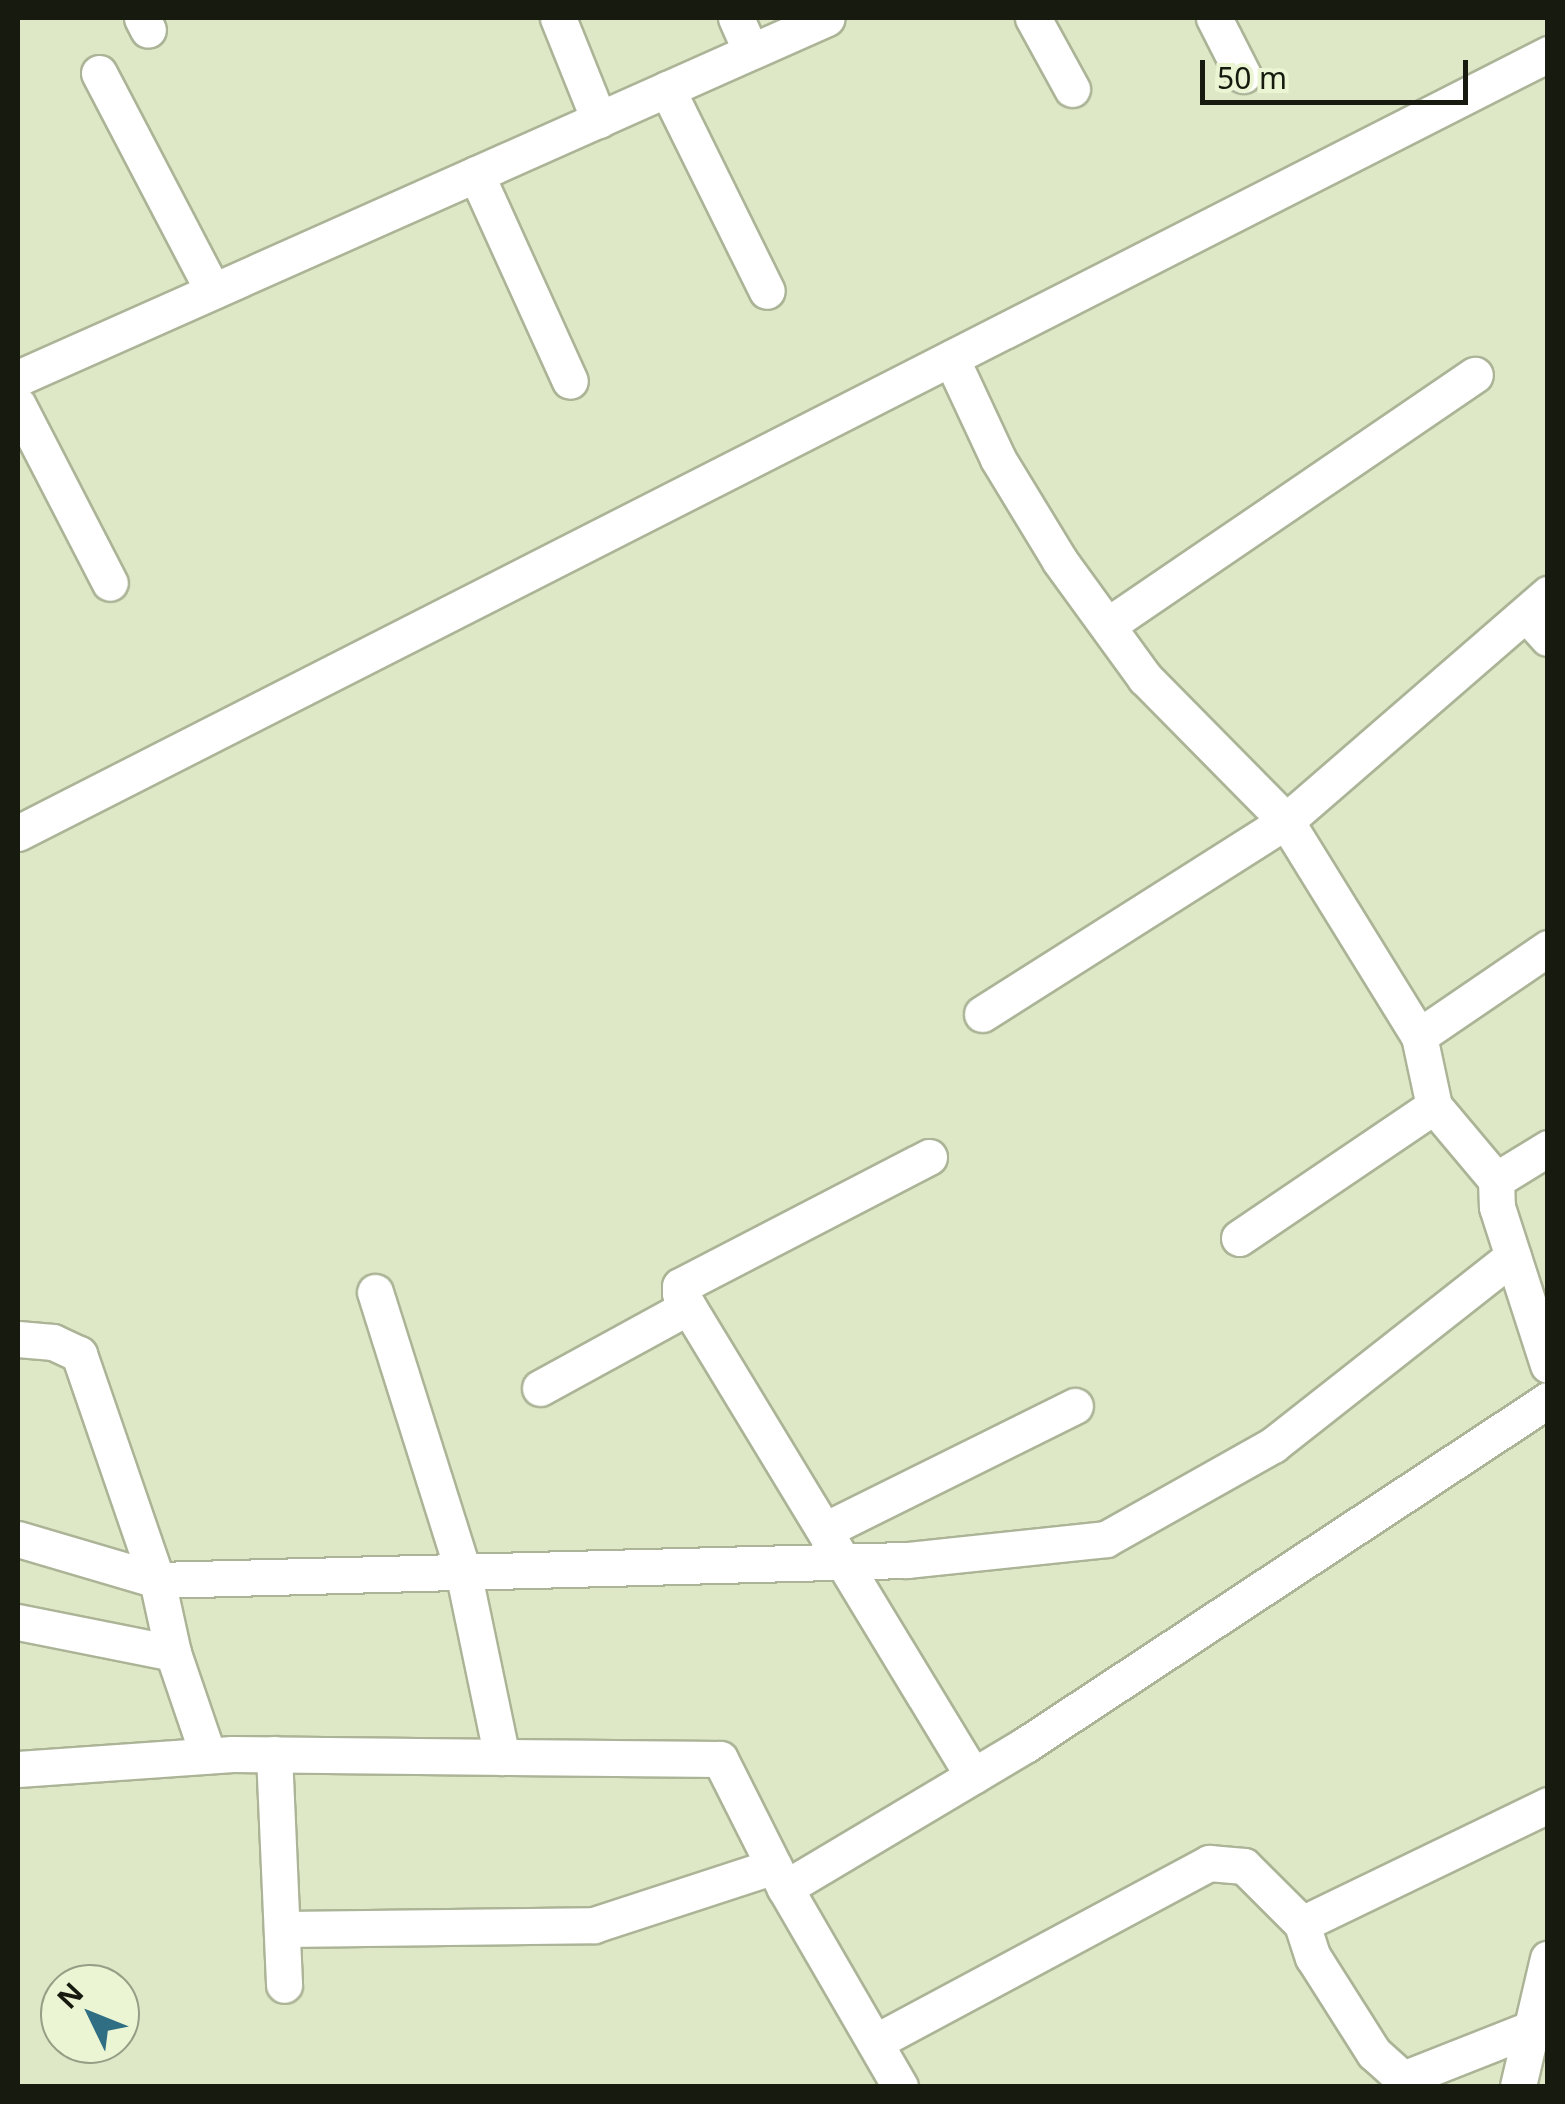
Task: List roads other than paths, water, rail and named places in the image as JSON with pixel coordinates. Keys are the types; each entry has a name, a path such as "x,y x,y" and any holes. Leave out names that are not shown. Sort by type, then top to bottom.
{"street":[{"path":"558,18 599,120"},
{"path":"736,18 751,52"},
{"path":"18,378 828,18"},
{"path":"1034,18 1072,88"},
{"path":"1214,18 1243,75"},
{"path":"18,833 1548,54"},
{"path":"99,73 213,291"},
{"path":"668,89 767,291"},
{"path":"476,174 570,381"},
{"path":"951,358 998,459 1145,678 1286,821 1419,1036 1434,1106 1496,1180 1513,1256 1548,1365"},
{"path":"1108,624 1475,374"},
{"path":"18,406 110,583"},
{"path":"982,1014 1286,821 1541,616"},
{"path":"1419,1036 1548,948"},
{"path":"1239,1238 1434,1106"},
{"path":"1496,1180 1548,1148"},
{"path":"929,1157 680,1286 688,1307 973,1776"},
{"path":"18,1539 158,1580 845,1562 1106,1540 1273,1445 1513,1256"},
{"path":"374,1292 463,1571 502,1756"},
{"path":"540,1388 688,1307"},
{"path":"18,1339 53,1342 79,1354 158,1580 173,1653 208,1756"},
{"path":"282,1929 594,1925 780,1877 973,1776 1548,1400"},
{"path":"825,1530 1075,1406"},
{"path":"18,1622 173,1653"},
{"path":"274,1754 284,1984"},
{"path":"18,1768 274,1754 720,1759 780,1877 900,2086"},
{"path":"1302,1924 1548,1805"},
{"path":"877,2042 1208,1863 1244,1866 1302,1924 1313,1957 1374,2052 1403,2079 1540,2026"},
{"path":"1518,2086 1540,2026 1548,1958"}]}
